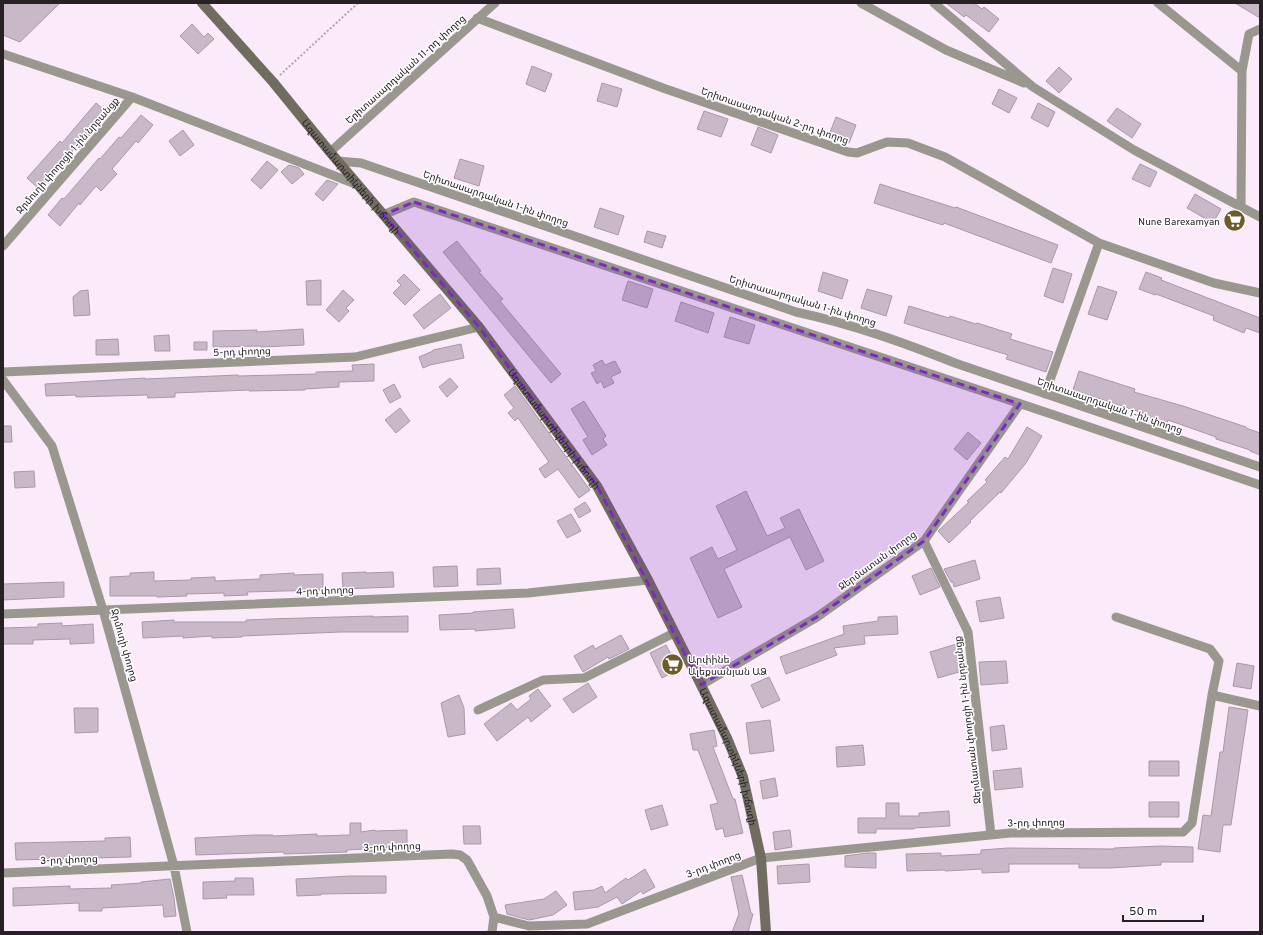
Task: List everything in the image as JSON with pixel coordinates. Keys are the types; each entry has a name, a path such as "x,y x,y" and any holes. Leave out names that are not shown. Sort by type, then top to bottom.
{"main road":[{"name":"Ազատամարտիկների խճուղի","path":"202,3 273,82 330,152 479,327 597,486 648,580 701,685 727,738 743,777 760,858 766,932"}],"street":[{"name":"Երիտասարդական 11-րդ փողոց","path":"330,152 495,3"},
{"path":"862,3 946,50 1033,87"},
{"path":"934,3 1033,87 1134,150 1260,217"},
{"path":"1158,3 1242,71"},
{"name":"Երիտասարդական 2-րդ փողոց","path":"477,18 663,88 848,152 857,153 887,142 908,143 945,156 1099,243 1214,283 1260,293"},
{"path":"1241,206 1242,71 1249,34 1260,29"},
{"path":"3,54 132,97 359,185"},
{"name":"Ջրմուղի փողոցի 1-ին նրբանցք","path":"3,246 132,97"},
{"name":"Երիտասարդական 1-ին փողոց","path":"338,161 361,163 789,309 833,320 908,344 955,363 1260,467"},
{"path":"383,215 414,202 1260,485"},
{"path":"1045,394 1099,243"},
{"name":"5-րդ փողոց","path":"3,372 355,357 479,327"},
{"name":"Ջրմուղի փողոց","path":"3,380 52,446 103,610 174,866 187,932"},
{"name":"Ջերմատան փողոց","path":"701,685 817,617 924,541 1020,404"},
{"name":"Ջերմատան փողոցի 1-ին նրբանցք","path":"924,541 968,632 992,835"},
{"name":"4-րդ փողոց","path":"3,614 528,593 648,580"},
{"name":"3-րդ փողոց","path":"3,872 460,855 467,860 487,896 494,917 529,926 587,924 760,858 1010,833 1183,832 1192,823 1212,695 1219,662 1210,649 1116,617"},
{"path":"478,710 544,680 584,678 674,633"},
{"path":"1212,695 1260,706"},
{"path":"492,932 494,917"}],"path":[{"path":"273,82 358,3"}],"highlighted area":[{"path":"414,202 1020,404 924,541 817,617 701,685 597,486 479,327 383,215"}],"building":[{"path":"3,3 60,3 20,42 3,35"},
{"path":"946,3 974,3 982,9 984,7 999,19 989,32 966,15 964,17"},
{"path":"1235,3 1260,3 1260,18"},
{"path":"192,24 204,37 208,33 214,39 198,54 180,36"},
{"path":"532,66 552,74 545,92 526,84"},
{"path":"1059,67 1072,79 1059,93 1046,81"},
{"path":"602,83 622,89 617,107 597,101"},
{"path":"999,89 1017,98 1009,113 992,104"},
{"path":"96,103 108,113 79,148 77,146 39,189 27,178 60,141 62,143"},
{"path":"1038,103 1055,112 1048,127 1031,118"},
{"path":"1117,108 1141,124 1132,138 1107,121"},
{"path":"704,111 728,119 721,137 697,129"},
{"path":"141,115 153,125 138,143 136,141 112,169 117,174 101,191 96,186 80,205 79,203 60,226 48,215 62,198 64,199 99,158 100,159 119,137 121,138"},
{"path":"836,117 856,125 849,143 829,135"},
{"path":"758,127 778,135 771,153 751,145"},
{"path":"183,130 194,145 180,156 169,141"},
{"path":"460,159 484,166 479,186 454,178"},
{"path":"267,161 278,170 261,189 251,180"},
{"path":"1140,164 1157,172 1150,187 1132,179"},
{"path":"289,165 299,168 304,174 292,184 281,172"},
{"path":"327,180 338,184 323,201 315,194"},
{"path":"880,184 955,208 956,207 1058,245 1051,263 944,223 943,225 874,203"},
{"path":"1195,194 1221,209 1213,223 1187,208"},
{"path":"600,208 624,216 618,235 594,227"},
{"path":"647,231 666,236 662,248 644,242"},
{"path":"457,241 481,271 479,272 503,299 500,301 561,374 551,383 443,252"},
{"path":"1053,268 1072,274 1063,303 1044,296"},
{"path":"823,272 848,280 842,299 818,291"},
{"path":"1146,272 1162,278 1161,280 1260,318 1260,333 1246,328 1244,333 1213,320 1214,316 1139,289"},
{"path":"404,274 420,290 405,305 393,293 401,285 397,281"},
{"path":"321,280 321,305 307,305 306,281"},
{"path":"628,281 653,289 647,308 622,300"},
{"path":"1098,286 1117,292 1107,320 1088,314"},
{"path":"867,289 892,296 886,316 861,308"},
{"path":"88,290 90,315 74,316 73,297 80,291"},
{"path":"343,290 354,300 346,308 349,311 339,322 326,310"},
{"path":"440,294 451,308 424,329 413,315"},
{"path":"681,302 714,313 708,333 675,321"},
{"path":"909,306 949,318 950,316 976,324 977,323 1012,334 1010,339 1053,352 1046,372 1006,359 1008,355 904,323"},
{"path":"730,317 755,325 749,344 724,337"},
{"path":"303,329 304,345 213,347 213,331 257,330 257,332"},
{"path":"169,335 170,351 155,351 154,336"},
{"path":"118,339 119,355 96,355 96,340"},
{"path":"194,342 207,342 207,350 194,350"},
{"path":"461,344 464,358 430,365 423,368 419,357 433,350"},
{"path":"602,360 605,365 615,361 621,372 611,377 614,383 604,388 601,381 597,384 591,373 596,371 593,365"},
{"path":"374,364 374,381 339,382 339,387 305,390 249,390 175,393 175,397 148,398 147,395 76,397 76,395 46,396 45,384 145,378 316,374 316,372 353,371 352,365"},
{"path":"1079,371 1135,389 1134,392 1183,406 1260,433 1260,455 1168,420 1167,423 1142,415 1143,413 1073,390"},
{"path":"450,378 458,387 447,397 439,387"},
{"path":"394,384 401,397 390,403 383,390"},
{"path":"515,386 590,490 579,498 558,469 545,478 539,469 549,462 518,418 515,421 508,413 514,408 504,395"},
{"path":"584,401 606,436 603,439 607,445 592,455 583,440 588,437 571,409"},
{"path":"400,408 410,421 396,433 385,420"},
{"path":"3,426 11,426 12,442 3,442"},
{"path":"1027,427 1042,436 1026,463 1001,493 1000,492 949,543 938,531 969,502 967,501 987,482 985,480 1005,457 1008,459"},
{"path":"968,432 981,443 967,460 954,449"},
{"path":"34,471 35,487 15,488 14,472"},
{"path":"746,491 767,536 785,528 780,518 799,509 824,561 806,570 790,537 724,569 742,607 718,618 690,558 712,547 718,559 737,550 716,506"},
{"path":"585,502 591,511 579,518 574,509"},
{"path":"571,514 581,531 567,538 557,521"},
{"path":"975,560 980,579 954,587 953,582 951,582 944,569"},
{"path":"457,566 458,586 434,587 433,567"},
{"path":"500,568 501,584 477,585 477,569"},
{"path":"931,568 940,587 920,595 912,576"},
{"path":"154,572 154,581 191,580 191,578 215,577 215,581 260,579 260,575 294,573 294,575 323,574 323,590 247,592 248,595 224,596 224,593 186,594 187,596 157,597 110,596 110,577 130,576 130,573"},
{"path":"393,572 394,587 343,589 342,573"},
{"path":"64,582 64,597 3,600 3,584"},
{"path":"1000,597 1004,618 980,622 976,601"},
{"path":"513,609 515,628 475,631 475,629 440,630 439,615"},
{"path":"408,616 408,632 341,632 212,638 212,636 183,638 183,636 143,638 142,622 174,620 174,622 246,622 246,620"},
{"path":"897,616 898,634 864,636 865,644 834,648 837,655 786,674 780,657 844,634 843,626 878,621 878,617"},
{"path":"62,623 62,626 93,624 94,643 70,644 70,639 33,640 33,644 3,644 3,628 38,627 38,624"},
{"path":"621,635 629,649 609,659 608,657 583,672 574,656 593,645 595,649"},
{"path":"960,643 966,670 938,678 930,652"},
{"path":"666,645 679,669 662,678 650,653"},
{"path":"1006,661 1008,683 981,685 979,662"},
{"path":"1237,663 1254,666 1251,689 1233,686"},
{"path":"769,677 780,700 762,708 751,685"},
{"path":"588,683 597,697 573,713 563,699"},
{"path":"538,689 551,706 531,722 528,717 497,741 484,724 511,703 517,710 531,699 529,696"},
{"path":"459,695 464,708 465,734 448,737 441,703"},
{"path":"1229,707 1248,710 1231,825 1223,825 1220,852 1198,849 1203,815 1211,816 1220,752 1223,752"},
{"path":"74,708 98,708 98,732 75,733"},
{"path":"770,720 774,751 750,754 746,723"},
{"path":"1004,725 1007,749 992,751 990,727"},
{"path":"714,730 717,746 713,747 733,799 735,799 743,833 725,837 723,828 716,830 710,805 718,803 698,750 693,750 690,734"},
{"path":"863,745 865,765 837,767 836,747"},
{"path":"1149,761 1179,761 1179,776 1149,776"},
{"path":"1021,768 1023,787 995,790 993,771"},
{"path":"775,778 778,796 763,799 760,781"},
{"path":"1149,802 1179,802 1179,817 1149,817"},
{"path":"886,803 899,803 899,816 919,816 919,813 949,811 950,826 914,829 876,829 876,833 858,833 858,818 886,818"},
{"path":"662,805 668,825 651,830 645,810"},
{"path":"350,823 361,823 361,832 375,830 407,830 407,847 377,848 377,851 364,852 364,849 347,850 347,852 284,854 284,852 196,855 195,838 254,835 350,835"},
{"path":"463,826 480,826 481,844 464,844"},
{"path":"790,830 792,847 775,850 773,832"},
{"path":"130,837 131,857 16,860 15,843 105,841 105,838"},
{"path":"1161,846 1193,847 1193,862 1161,862 1161,865 1109,868 1079,868 1079,864 1009,864 1009,872 982,873 982,869 907,871 906,854 941,853 941,856 981,854 981,850 1008,848 1114,849"},
{"path":"876,853 876,868 845,867 845,856"},
{"path":"809,864 810,882 778,884 777,866"},
{"path":"645,869 655,887 643,894 641,891 622,904 617,897 598,907 575,910 573,892 594,890 602,886 605,893 626,878 628,880"},
{"path":"742,875 751,913 753,914 748,932 732,932 739,914 731,877"},
{"path":"349,876 386,876 386,893 297,896 296,879"},
{"path":"235,878 253,878 254,895 226,895 227,898 203,899 203,882 235,881"},
{"path":"170,879 176,916 164,917 163,905 102,908 102,911 79,911 79,903 13,906 13,888 70,886 70,889 112,888 111,885"},
{"path":"556,891 567,905 553,915 529,920 507,914 505,905 544,899"}],"place":[{"name":"Nune Barexamyan","path":"1235,221"},
{"name":"Արփինե Ալեքսանյան ԱՁ","path":"672,665"}]}
